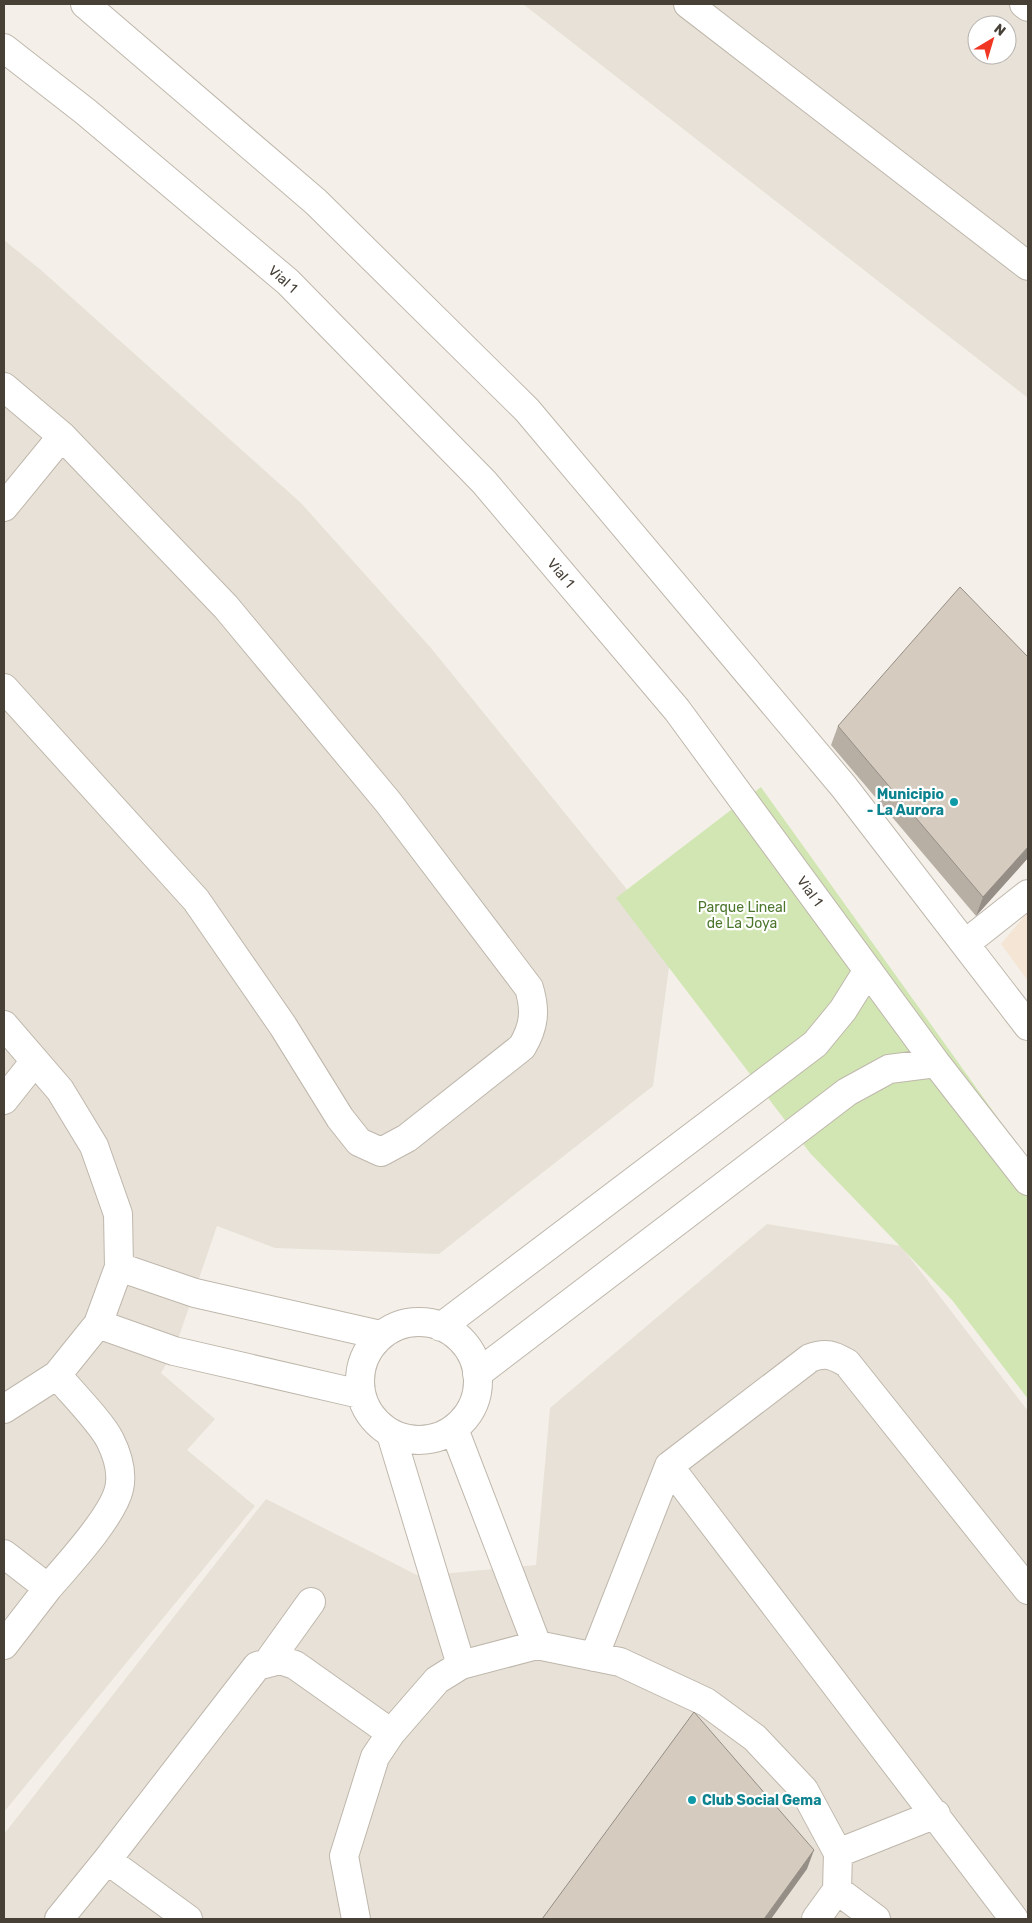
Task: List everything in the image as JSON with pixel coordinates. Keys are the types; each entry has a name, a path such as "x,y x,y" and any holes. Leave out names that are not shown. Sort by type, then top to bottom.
{"street":[{"path":"85,4 316,202 527,410 844,787 966,943 1028,1026"},
{"path":"688,4 1028,266"},
{"path":"1024,4 1028,7"},
{"name":"Vial 1","path":"4,48 86,112 288,282 484,482 677,710 936,1063 1028,1181"},
{"path":"4,387 62,436 226,606 388,802 490,933 529,988 534,1019 530,1034 522,1047 407,1138 381,1152 359,1142 340,1118 283,1026 196,900 4,688"},
{"path":"4,507 62,436"},
{"path":"966,943 997,921 1028,894"},
{"path":"441,1327 815,1044 843,1010 868,970"},
{"path":"4,1025 60,1090 94,1146 118,1214 119,1267 98,1324 57,1375 4,1409"},
{"path":"4,1100 35,1061"},
{"path":"477,1374 847,1092 889,1070 936,1063"},
{"path":"119,1267 195,1293 380,1336"},
{"path":"416,1322 441,1327 459,1338 471,1354 477,1374 476,1394 468,1414 454,1429 434,1439 412,1440 391,1434 371,1417 360,1394 360,1368 371,1345 391,1328 416,1322"},
{"path":"98,1324 174,1351 360,1394"},
{"path":"594,1656 669,1466 810,1358 822,1354 834,1355 847,1363 1028,1590"},
{"path":"4,1645 48,1588 84,1546 119,1490 121,1466 110,1439 57,1375"},
{"path":"454,1429 537,1645"},
{"path":"391,1434 461,1665"},
{"path":"669,1466 936,1814 1014,1919"},
{"path":"4,1554 48,1588"},
{"path":"268,1662 311,1602"},
{"path":"356,1919 344,1856 375,1757 392,1733 437,1680 461,1665 537,1645 620,1662 706,1702 755,1738 804,1790 838,1853 837,1890 816,1919"},
{"path":"59,1919 107,1860 248,1675 257,1666 280,1660 295,1665 392,1733"},
{"path":"688,1726 706,1702"},
{"path":"838,1853 936,1814"},
{"path":"107,1860 188,1919"},
{"path":"837,1890 876,1919"}],"shaded area":[{"path":"523,4 1028,4 1028,398"},
{"path":"4,240 41,270 301,503 431,648 672,945 653,1086 439,1254 275,1248 217,1226 174,1351 161,1373 215,1419 187,1450 255,1506 4,1812"},
{"path":"1028,912 1028,981 1001,944"},
{"path":"767,1224 901,1246 1028,1411 1028,1919 4,1919 4,1834 266,1499 419,1576 536,1565 550,1408"}],"green space":[{"name":"Parque Lineal de La Joya","path":"761,787 1028,1160 1028,1399 952,1300 810,1153 616,898"}],"building":[{"name":"Municipio - La Aurora","path":"960,587 1028,657 1028,847 983,897 838,726"},
{"name":"Club Social Gema","path":"694,1712 814,1850 764,1919 542,1919"}],"place":[{"name":"Municipio - La Aurora","path":"954,802"},
{"name":"Club Social Gema","path":"692,1800"}]}
